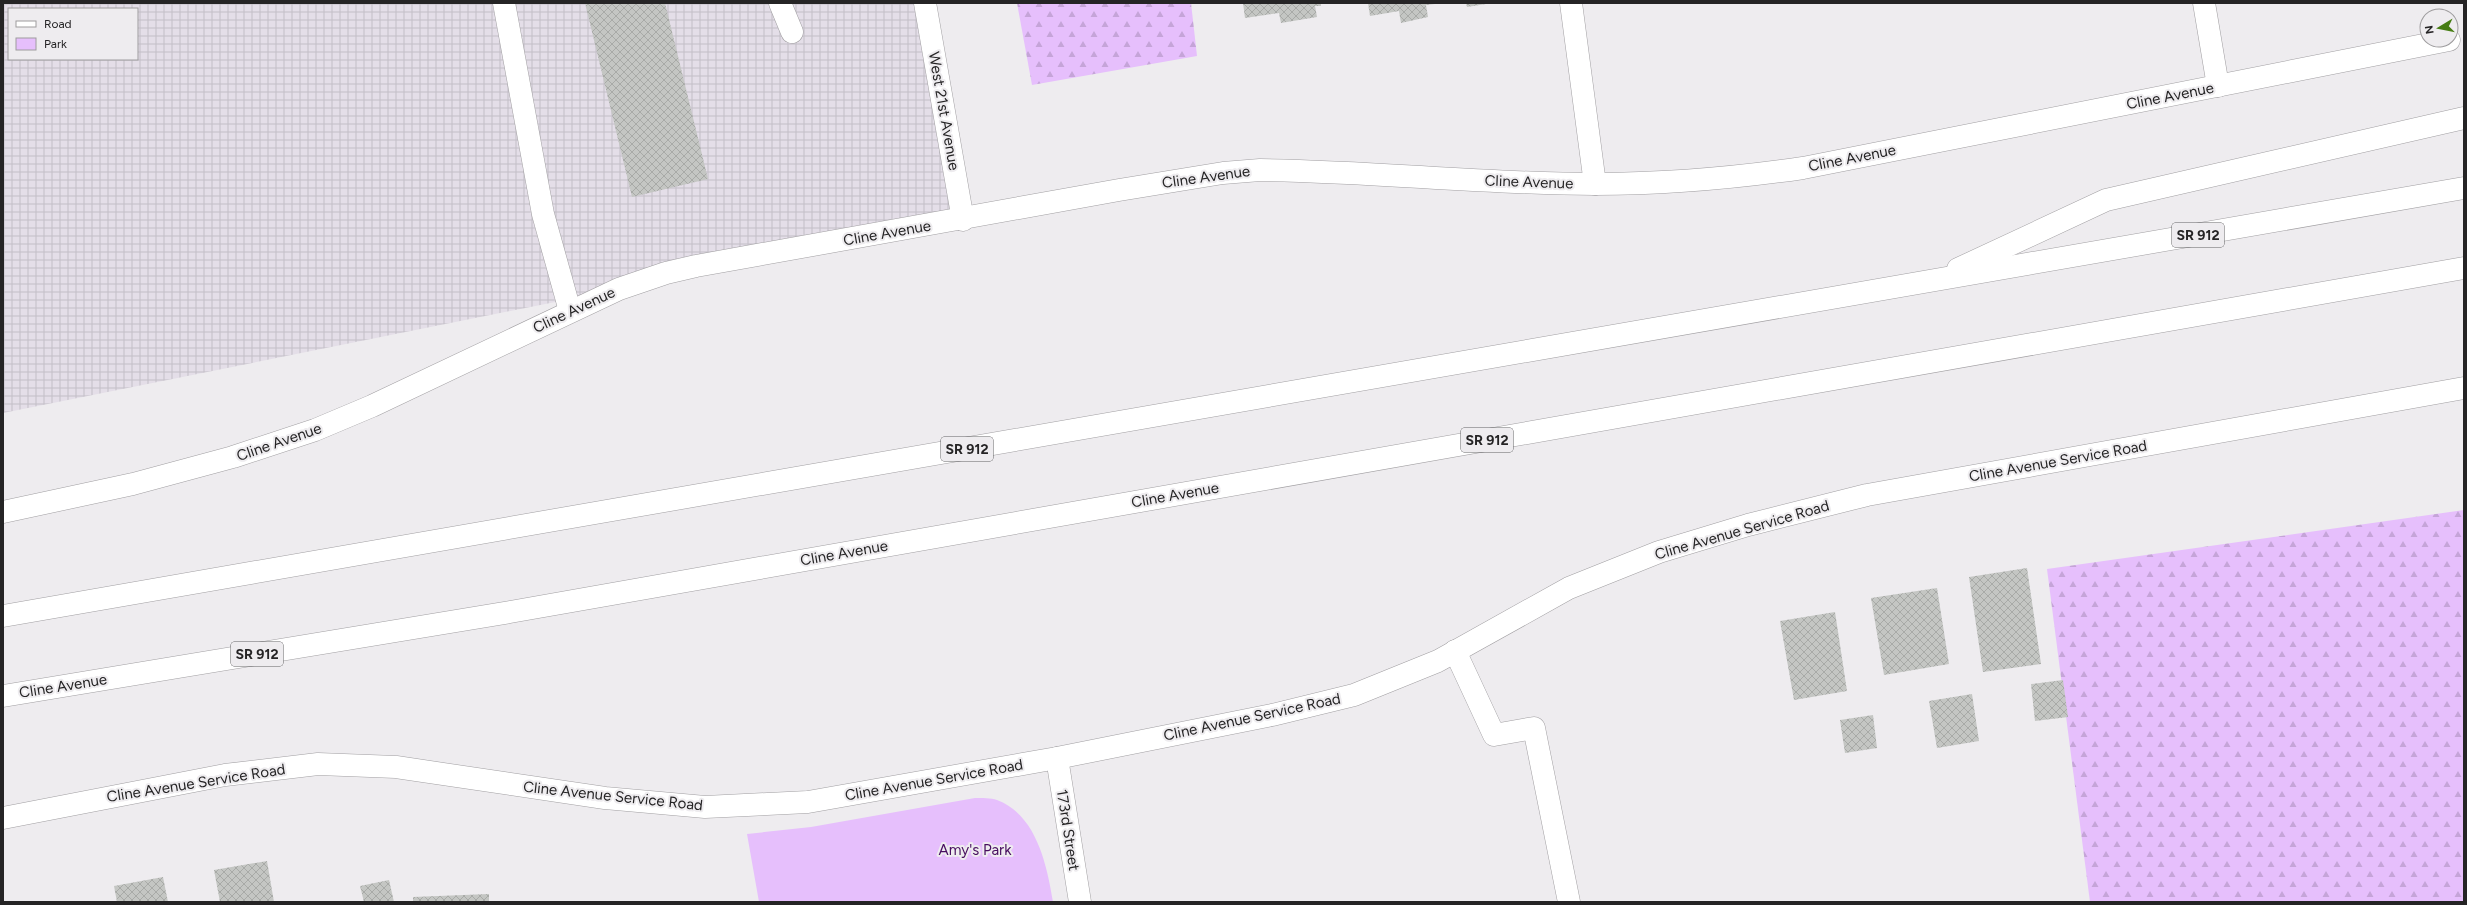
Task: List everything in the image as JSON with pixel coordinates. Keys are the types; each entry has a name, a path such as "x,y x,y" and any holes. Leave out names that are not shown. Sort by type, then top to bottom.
{"main road":[{"path":"504,3 543,214 570,311"},
{"path":"780,3 792,32"},
{"name":"West 21st Avenue","path":"925,3 964,220"},
{"path":"1571,3 1595,184"},
{"path":"2204,3 2218,86"},
{"name":"Cline Avenue","path":"3,512 133,484 233,457 308,433 372,406 619,288 666,273 745,257 964,220 1119,190 1223,174 1260,170 1595,184 1709,179 1803,168 2419,46"},
{"path":"1932,281 2106,200 2464,118"},
{"name":"SR 912","path":"3,616 2464,188"},
{"name":"Cline Avenue","path":"3,696 518,610 2464,268"},
{"name":"Cline Avenue Service Road","path":"3,818 225,775 318,764 396,767 604,798 705,807 808,802 1057,758 1354,695 1455,651 1568,588 1659,552 1748,525 1867,495 2464,388"},
{"path":"1455,651 1494,735 1534,728 1569,902"},
{"name":"173rd Street","path":"1057,758 1080,902"}],"shaded area":[{"path":"3,3 925,3 963,220 3,413"}],"green space":[{"path":"1017,3 1191,3 1197,56 1032,85"},
{"path":"2464,510 2464,902 2090,902 2047,569"},
{"name":"Amy's Park","path":"975,798 989,798 997,800 1011,807 1022,817 1031,829 1043,858 1053,902 759,902 747,834 811,827"}],"building":[{"path":"585,3 665,3 708,179 632,197"},
{"path":"1243,3 1321,3 1321,6 1315,6 1317,17 1281,23 1279,13 1245,18"},
{"path":"1368,3 1435,4 1426,5 1428,17 1401,23 1399,11 1370,16"},
{"path":"1466,3 1486,3 1486,4 1467,7"},
{"path":"2027,568 2041,664 1983,672 1969,577"},
{"path":"1937,588 1949,664 1884,675 1871,598"},
{"path":"1835,612 1847,691 1794,700 1780,621"},
{"path":"2063,680 2068,717 2035,721 2031,684"},
{"path":"1972,694 1979,741 1937,748 1929,701"},
{"path":"1873,715 1877,748 1845,753 1840,720"},
{"path":"267,861 274,902 220,902 214,870"},
{"path":"163,877 168,902 117,902 114,886"},
{"path":"389,880 394,902 364,902 360,886"},
{"path":"489,894 489,902 413,902 413,897"}]}
